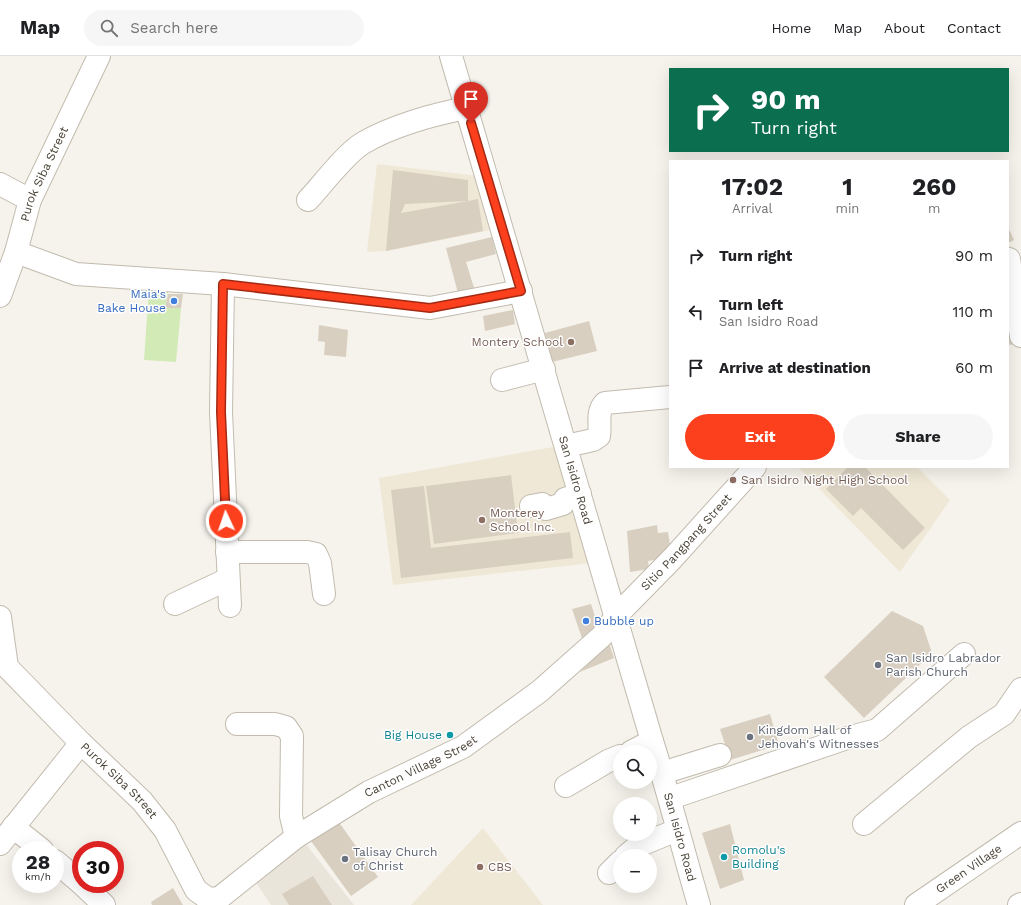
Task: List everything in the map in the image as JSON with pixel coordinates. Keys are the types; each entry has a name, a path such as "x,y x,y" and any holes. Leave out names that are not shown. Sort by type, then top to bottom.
{"street":[{"name":"Purok Siba Street","path":"0,296 16,252 30,200 99,56"},
{"name":"San Isidro Road","path":"451,56 566,446 573,497 616,616 652,741 671,798 678,830 699,905"},
{"path":"308,200 362,143 403,125 467,108"},
{"path":"0,184 30,200"},
{"path":"16,252 76,274 223,284 430,308 521,291"},
{"path":"1013,257 1021,336"},
{"path":"223,284 221,412 230,606"},
{"path":"502,380 544,369"},
{"path":"566,446 592,440 599,436 599,418 601,407 605,403 669,397"},
{"name":"Sitio Pangpang Street","path":"616,616 672,559 754,468"},
{"path":"536,505 544,498 558,494 573,497"},
{"path":"227,552 307,552 316,554 320,563 324,594"},
{"path":"175,604 228,578"},
{"name":"Canton Village Street","path":"218,902 296,837 369,792 463,746 540,692 602,636 616,616"},
{"name":"Purok Siba Street","path":"0,617 3,665 81,743 142,801 165,830 196,890 207,898 218,902"},
{"path":"671,798 847,738 877,730 964,654"},
{"path":"864,824 969,737 1004,714 1021,689"},
{"path":"237,724 275,724 286,727 292,736 291,816 296,837"},
{"path":"644,745 652,741"},
{"path":"0,844 81,743"},
{"path":"662,773 720,755"},
{"path":"566,786 613,760"},
{"path":"13,827 31,841"},
{"path":"634,849 638,846 678,830"},
{"name":"Green Village","path":"916,905 1021,833"},
{"path":"64,869 72,876"},
{"path":"91,893 104,905"}],"shaded area":[{"path":"377,164 479,176 491,230 386,251 367,252"},
{"name":"Monterey School Inc.","path":"559,446 592,563 393,585 379,478"},
{"path":"799,468 918,468 950,500 900,572"},
{"name":"CBS","path":"483,828 543,905 411,905"},
{"path":"305,843 354,905 271,905 255,881"}],"green space":[{"path":"149,289 168,292 165,308 181,308 176,362 144,360"}],"building":[{"path":"393,170 468,180 468,201 478,199 483,231 386,251","holes":["468,201 401,213 405,204"]},
{"path":"1009,229 1014,240 1009,242"},
{"path":"492,237 496,254 466,262 475,291 459,297 446,248"},
{"name":"Maia's Bake House","path":"168,294 183,294 181,308 165,308"},
{"path":"513,310 515,324 485,331 483,316"},
{"name":"Montery School","path":"589,321 597,351 552,362 545,333"},
{"path":"1009,321 1016,344 1009,345"},
{"path":"319,325 348,330 346,357 324,355 325,342 318,341"},
{"path":"847,468 866,468 925,528 903,550 861,508 853,516 826,489"},
{"path":"511,475 518,533 434,544 426,486"},
{"path":"424,486 431,548 570,532 573,558 401,578 391,490"},
{"path":"657,525 658,533 668,532 672,557 648,561 649,569 630,572 627,531"},
{"name":"Bubble up","path":"591,604 600,632 585,647 572,609"},
{"name":"San Isidro Labrador Parish Church","path":"892,611 923,626 932,653 864,718 824,677"},
{"path":"609,643 614,658 580,672"},
{"name":"Kingdom Hall of Jehovah's Witnesses","path":"770,714 779,745 730,760 720,729"},
{"name":"Talisay Church of Christ","path":"338,821 378,877 351,896 311,841"},
{"name":"Romolu's Building","path":"730,824 744,880 720,889 702,833"},
{"path":"313,876 332,905 289,905 282,894"},
{"path":"173,888 183,905 152,905 151,902"}],"place":[{"name":"Maia's Bake House","path":"174,301"},
{"name":"Montery School","path":"571,342"},
{"name":"San Isidro Night High School","path":"733,480"},
{"name":"Monterey School Inc.","path":"482,520"},
{"name":"Bubble up","path":"586,621"},
{"name":"San Isidro Labrador Parish Church","path":"878,665"},
{"name":"Big House","path":"450,735"},
{"name":"Kingdom Hall of Jehovah's Witnesses","path":"750,737"},
{"name":"Romolu's Building","path":"724,857"},
{"name":"Talisay Church of Christ","path":"345,859"},
{"name":"CBS","path":"480,867"}],"route":[{"path":"226,521 221,412 223,284 430,308 521,291 471,123"}]}
